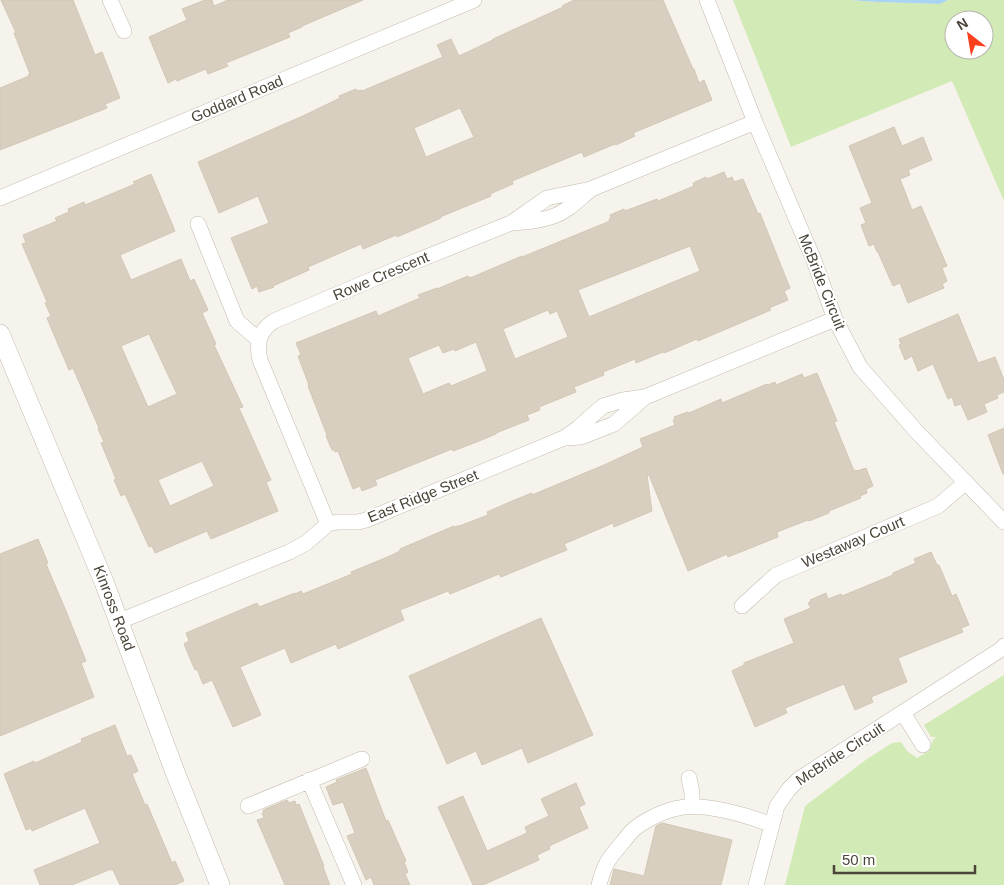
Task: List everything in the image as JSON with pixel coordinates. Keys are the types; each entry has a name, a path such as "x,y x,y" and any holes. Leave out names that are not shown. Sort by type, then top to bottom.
{"street":[{"path":"110,0 124,31"},
{"name":"Goddard Road","path":"0,198 474,0"},
{"name":"McBride Circuit","path":"707,0 755,122 813,258 835,318 860,367 917,432 1004,522"},
{"name":"Rowe Crescent","path":"259,340 268,326 274,322 511,223 548,198 592,189 755,122"},
{"path":"120,622 289,552 306,543 328,524 260,360 259,340 237,320 198,224"},
{"name":"East Ridge Street","path":"328,524 366,520 564,438 603,406 623,400 645,397 835,318"},
{"name":"Kinross Road","path":"0,334 120,622 220,885"},
{"name":"East Ridge Street","path":"564,438 581,436 614,424 645,397"},
{"name":"Westaway Court","path":"742,606 776,575 938,506 966,482"},
{"name":"McBride Circuit","path":"756,885 777,806 799,778 903,713 1004,646"},
{"path":"903,713 923,745"},
{"path":"248,806 362,759"},
{"path":"689,778 692,807"},
{"path":"309,780 354,885"},
{"path":"600,885 608,858 634,829 650,819 674,809 692,807 716,809 754,818 772,825"}],"green space":[{"path":"733,0 849,0 940,4 948,0 1004,0 1004,201 952,81 791,147"},
{"path":"1004,675 1004,885 785,885 805,806 867,759 892,743 901,742 907,751 917,758 929,751 936,737 931,737 924,725"}],"water":[{"path":"849,0 948,0 940,4"}],"building":[{"path":"1,0 73,0 95,55 102,52 120,98 105,104 107,108 0,150 0,88 30,74 14,33 16,33"},
{"path":"205,0 212,0 214,6 228,0 363,0 288,33 290,37 226,63 228,66 208,74 206,69 168,83 149,37 187,20 182,9"},
{"path":"574,0 663,0 699,83 704,80 712,100 633,133 635,136 616,145 584,157 582,152 512,181 513,184 490,194 491,196 397,237 396,235 363,249 361,244 308,267 309,270 274,287 259,292 257,286 252,289 231,238 269,223 258,196 219,213 198,162 305,115 340,98 339,96 356,89 357,91 362,91 443,57 437,45 451,39 459,56","holes":["460,108 474,137 426,157 414,128"]},
{"path":"894,127 902,146 923,137 932,160 908,170 910,175 900,179 912,210 921,206 947,266 942,268 947,281 942,284 944,288 908,303 900,283 893,286 874,244 869,246 861,225 866,223 860,208 872,203 849,146"},
{"path":"724,172 727,179 732,177 734,182 743,179 758,214 760,213 790,288 784,291 788,300 769,308 771,310 698,341 697,339 636,363 635,359 603,372 604,375 574,387 576,392 539,407 540,410 527,415 529,420 375,480 377,485 362,491 360,486 353,489 338,451 332,450 326,436 298,356 301,355 296,343 376,311 378,316 420,298 418,295 468,276 470,278 610,221 610,215 624,209 625,211 657,199 658,201 694,186 693,183 706,177 707,179","holes":["690,246 700,271 589,317 578,290","548,310 550,314 557,311 568,337 515,359 503,329","476,342 487,371 451,386 449,383 423,394 408,358 439,345 443,353 454,349 455,351"]},
{"path":"151,174 175,231 120,255 131,280 181,259 190,281 194,279 208,310 202,313 216,344 214,345 243,407 239,408 271,480 266,482 278,511 211,539 207,531 155,553 152,546 149,547 125,494 121,496 114,480 116,479 101,443 104,442 99,428 73,368 69,370 52,330 47,318 51,316 45,303 47,302 22,244 26,243 23,235 57,221 55,218 69,212 68,209 84,202 85,205 135,184 133,182","holes":["149,334 177,394 148,407 121,346","202,461 214,486 170,506 158,480"]},
{"path":"958,314 978,363 995,357 1004,380 1004,392 997,395 998,398 984,404 987,412 968,420 961,404 955,406 952,397 948,399 933,364 918,371 912,356 905,360 899,345 901,344 899,339"},
{"path":"817,373 837,421 834,422 854,471 866,468 873,486 866,489 867,493 860,496 861,498 829,511 829,513 777,532 778,537 728,557 727,554 688,571 649,475 647,475 652,511 614,527 613,523 564,544 567,550 501,577 499,574 450,594 448,591 400,610 404,620 338,649 336,644 291,663 285,648 240,667 261,715 233,727 212,680 203,684 197,669 195,670 184,644 189,641 186,633 257,603 259,607 301,591 303,594 352,574 351,572 390,556 400,551 400,549 454,526 462,525 488,515 487,512 512,501 532,493 532,495 604,465 643,447 640,439 675,425 674,417 689,413 721,399 722,403 767,384 775,382 776,385 802,374 804,378"},
{"path":"1004,428 1004,474 1003,474 988,435"},
{"path":"38,539 48,563 46,564 86,661 81,663 94,697 0,736 0,554"},
{"path":"931,552 937,565 939,565 952,596 956,594 969,625 961,628 963,632 898,658 907,682 871,697 873,702 855,710 844,684 785,708 787,713 755,727 732,671 744,665 744,663 794,643 784,619 811,608 808,603 811,602 810,600 826,593 828,599 841,594 842,596 893,575 893,573 916,563 914,559"},
{"path":"541,618 593,735 528,763 522,748 482,765 476,751 447,764 409,676"},
{"path":"115,725 127,756 131,755 138,771 132,774 145,805 147,804 172,863 175,861 184,881 175,885 120,885 111,869 72,885 40,885 34,870 100,843 85,808 32,831 31,828 26,830 4,774 34,761 35,763 82,742 81,739"},
{"path":"366,768 386,821 388,820 406,861 404,862 408,872 405,874 410,885 374,885 371,877 366,880 347,836 355,833 343,802 333,805 326,787 337,782 336,780"},
{"path":"576,783 585,804 579,807 588,828 549,846 550,849 537,855 539,860 483,885 473,885 438,807 463,796 487,851 527,833 525,827 549,816 541,799"},
{"path":"287,800 289,803 295,801 296,805 299,804 330,885 285,885 257,820 264,818 263,810"},
{"path":"662,823 732,840 721,885 610,885 614,869 644,876 656,826"}]}
